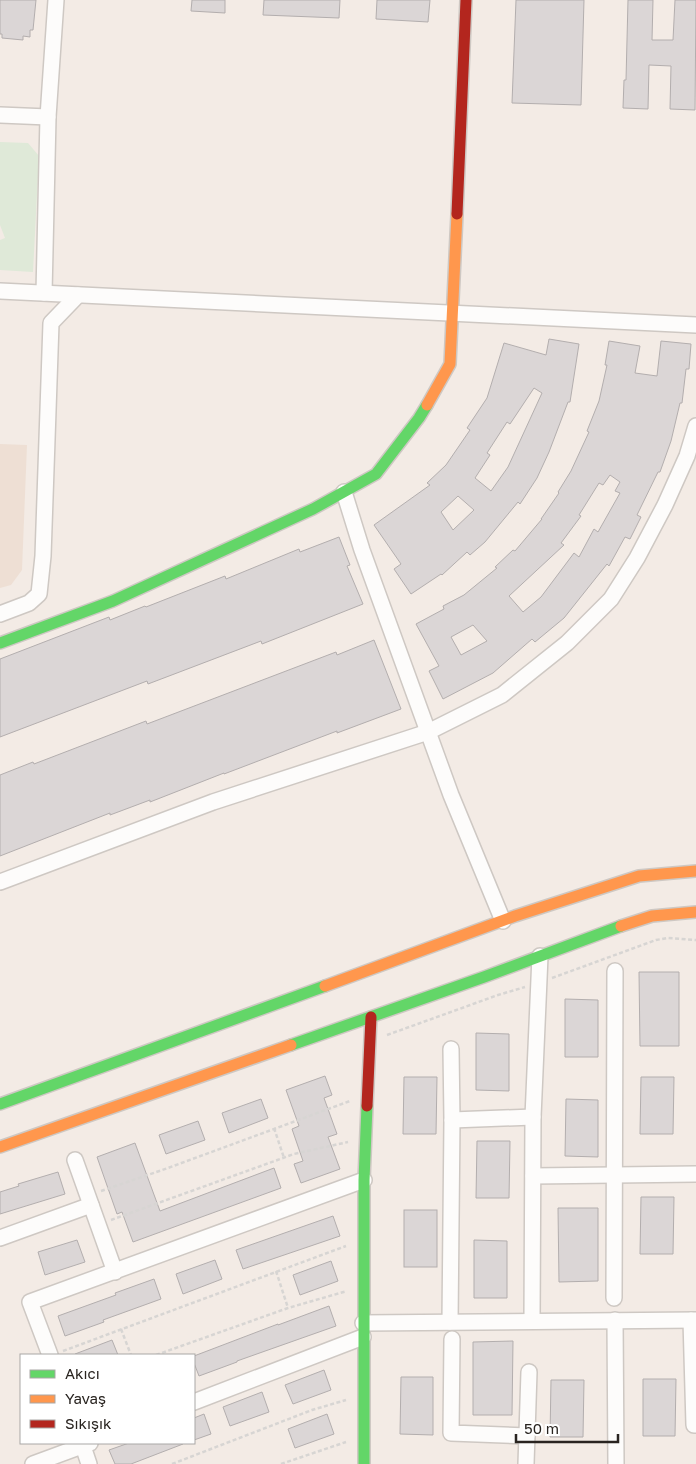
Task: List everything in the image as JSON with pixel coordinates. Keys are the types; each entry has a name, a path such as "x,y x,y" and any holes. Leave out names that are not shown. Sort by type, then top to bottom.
{"main road":[{"path":"0,643 113,601 304,513 344,492 376,474 419,418 450,364 454,313 466,0"},
{"path":"0,1104 503,921 639,876 665,872 696,872"},
{"path":"0,1147 371,1017 630,923 652,916 696,912"},
{"path":"364,1464 364,1180 371,1017"}],"street":[{"path":"44,293 48,117 56,0"},
{"path":"0,115 48,117"},
{"path":"0,291 696,325"},
{"path":"0,614 29,603 39,594 43,556 51,324 78,295"},
{"path":"0,882 213,802 428,732 502,695 567,643 612,599 637,558 665,505 687,456 696,426"},
{"path":"344,492 362,550 428,732 503,921"},
{"path":"532,1321 534,1118 540,956"},
{"path":"614,1298 615,971"},
{"path":"450,1322 451,1049"},
{"path":"452,1120 534,1118"},
{"path":"75,1160 115,1272"},
{"path":"533,1176 696,1174"},
{"path":"55,1354 30,1302 364,1180"},
{"path":"0,1238 90,1200"},
{"path":"615,1320 616,1464"},
{"path":"195,1402 363,1330 450,1322 694,1320 694,1425 696,1425"},
{"path":"452,1339 451,1433 527,1436"},
{"path":"526,1464 529,1372"},
{"path":"34,1464 85,1444 89,1464"}],"path":[{"path":"386,1036 656,940 668,938 696,940"},
{"path":"90,1200 168,1168 350,1101"},
{"path":"274,1128 284,1158"},
{"path":"98,1225 284,1158 350,1141"},
{"path":"55,1354 350,1244"},
{"path":"276,1271 288,1308"},
{"path":"159,1354 288,1308 348,1291"},
{"path":"121,1329 131,1354"},
{"path":"172,1464 312,1410 348,1399"},
{"path":"281,1464 347,1441"}],"shaded area":[{"path":"0,444 27,445 22,570 11,585 0,588"}],"green space":[{"path":"0,142 28,143 39,156 33,272 0,270 0,240 5,238 0,225"}],"building":[{"path":"0,0 36,0 33,30 30,30 30,37 23,36 23,40 2,38 2,34 0,34"},
{"path":"192,0 225,0 225,13 191,11"},
{"path":"264,0 340,0 339,18 263,15"},
{"path":"377,0 430,0 428,22 376,19"},
{"path":"516,0 584,0 581,105 512,103"},
{"path":"628,0 653,0 652,40 673,40 675,0 696,0 695,110 670,109 671,66 649,65 648,109 623,108 624,80 626,80"},
{"path":"549,339 579,344 570,402 568,402 537,478 520,504 518,502 485,542 470,555 467,552 442,575 411,594 394,569 401,564 374,525 430,485 427,483 446,465 470,430 467,428 487,398 504,343 546,355","holes":["534,388 542,393 508,467 491,491 475,478 490,455 487,453 507,422 510,424","458,496 474,510 453,530 441,512"]},
{"path":"609,341 640,346 635,373 657,376 661,341 691,344 689,369 686,369 682,403 680,403 671,441 660,472 658,472 637,515 641,517 630,539 625,537 609,566 607,564 564,618 535,642 532,639 493,673 443,699 429,671 439,666 416,624 444,609 443,606 464,595 497,568 495,567 513,550 515,551 542,519 571,471 589,432 587,431 599,401 607,365 605,365","holes":["610,475 620,482 615,491 620,493 598,532 594,529 579,557 574,553 541,597 523,612 509,596 564,545 561,543 581,516 579,515 599,483 603,485","473,625 487,641 461,655 451,637"]},
{"path":"339,537 350,565 347,566 363,604 262,644 261,641 148,684 147,681 0,737 0,659 109,617 110,620 225,576 226,579 299,549 300,552"},
{"path":"374,640 401,709 337,733 337,731 150,802 150,800 110,815 110,813 0,856 0,775 146,721 147,724 336,652 337,655"},
{"path":"639,972 679,972 679,1046 640,1046"},
{"path":"565,999 598,1000 598,1057 565,1057"},
{"path":"476,1033 509,1034 509,1091 476,1090"},
{"path":"325,1076 332,1095 324,1098 337,1134 328,1137 340,1169 301,1183 294,1164 303,1161 292,1129 299,1126 286,1090"},
{"path":"404,1077 437,1077 436,1134 403,1134"},
{"path":"641,1077 674,1077 673,1134 640,1134"},
{"path":"261,1099 268,1118 229,1133 222,1113"},
{"path":"566,1099 598,1100 598,1157 565,1156"},
{"path":"198,1121 205,1140 166,1154 159,1135"},
{"path":"477,1141 510,1141 509,1198 476,1198"},
{"path":"135,1143 160,1211 274,1168 281,1188 133,1242 122,1212 117,1214 97,1157"},
{"path":"58,1172 65,1194 0,1214 0,1192 19,1186 18,1184"},
{"path":"641,1197 674,1197 673,1254 640,1254"},
{"path":"558,1208 598,1208 598,1281 559,1282"},
{"path":"404,1210 437,1210 437,1267 404,1267"},
{"path":"333,1216 340,1236 243,1269 236,1250"},
{"path":"77,1240 85,1262 45,1275 38,1252"},
{"path":"474,1240 507,1241 507,1298 474,1298"},
{"path":"215,1260 222,1279 183,1294 176,1274"},
{"path":"331,1261 338,1281 300,1295 293,1275"},
{"path":"154,1279 161,1299 65,1336 58,1316"},
{"path":"329,1306 336,1326 199,1376 195,1366 195,1356"},
{"path":"112,1340 118,1354 75,1354"},
{"path":"513,1341 512,1415 473,1415 473,1342"},
{"path":"324,1370 331,1390 293,1404 285,1385"},
{"path":"401,1377 433,1377 433,1435 400,1434"},
{"path":"643,1379 676,1379 675,1436 643,1436"},
{"path":"551,1380 584,1380 583,1437 550,1437"},
{"path":"262,1392 269,1412 230,1426 223,1407"},
{"path":"204,1414 211,1434 195,1440 195,1418"},
{"path":"327,1414 334,1434 295,1448 288,1429"},
{"path":"126,1444 183,1444 131,1464 115,1464 109,1450"}],"traffic: fast":[{"path":"0,643 113,601 313,509 376,474 427,405"},
{"path":"291,1045 484,977 621,926"},
{"path":"0,1104 325,986"},
{"path":"364,1464 364,1180 367,1106"}],"traffic: slow":[{"path":"427,405 450,364 457,214"},
{"path":"325,986 515,916 639,876 696,871"},
{"path":"621,926 652,916 696,912"},
{"path":"0,1147 291,1045"}],"traffic: jam":[{"path":"457,214 466,0"},
{"path":"367,1106 371,1017"}]}
